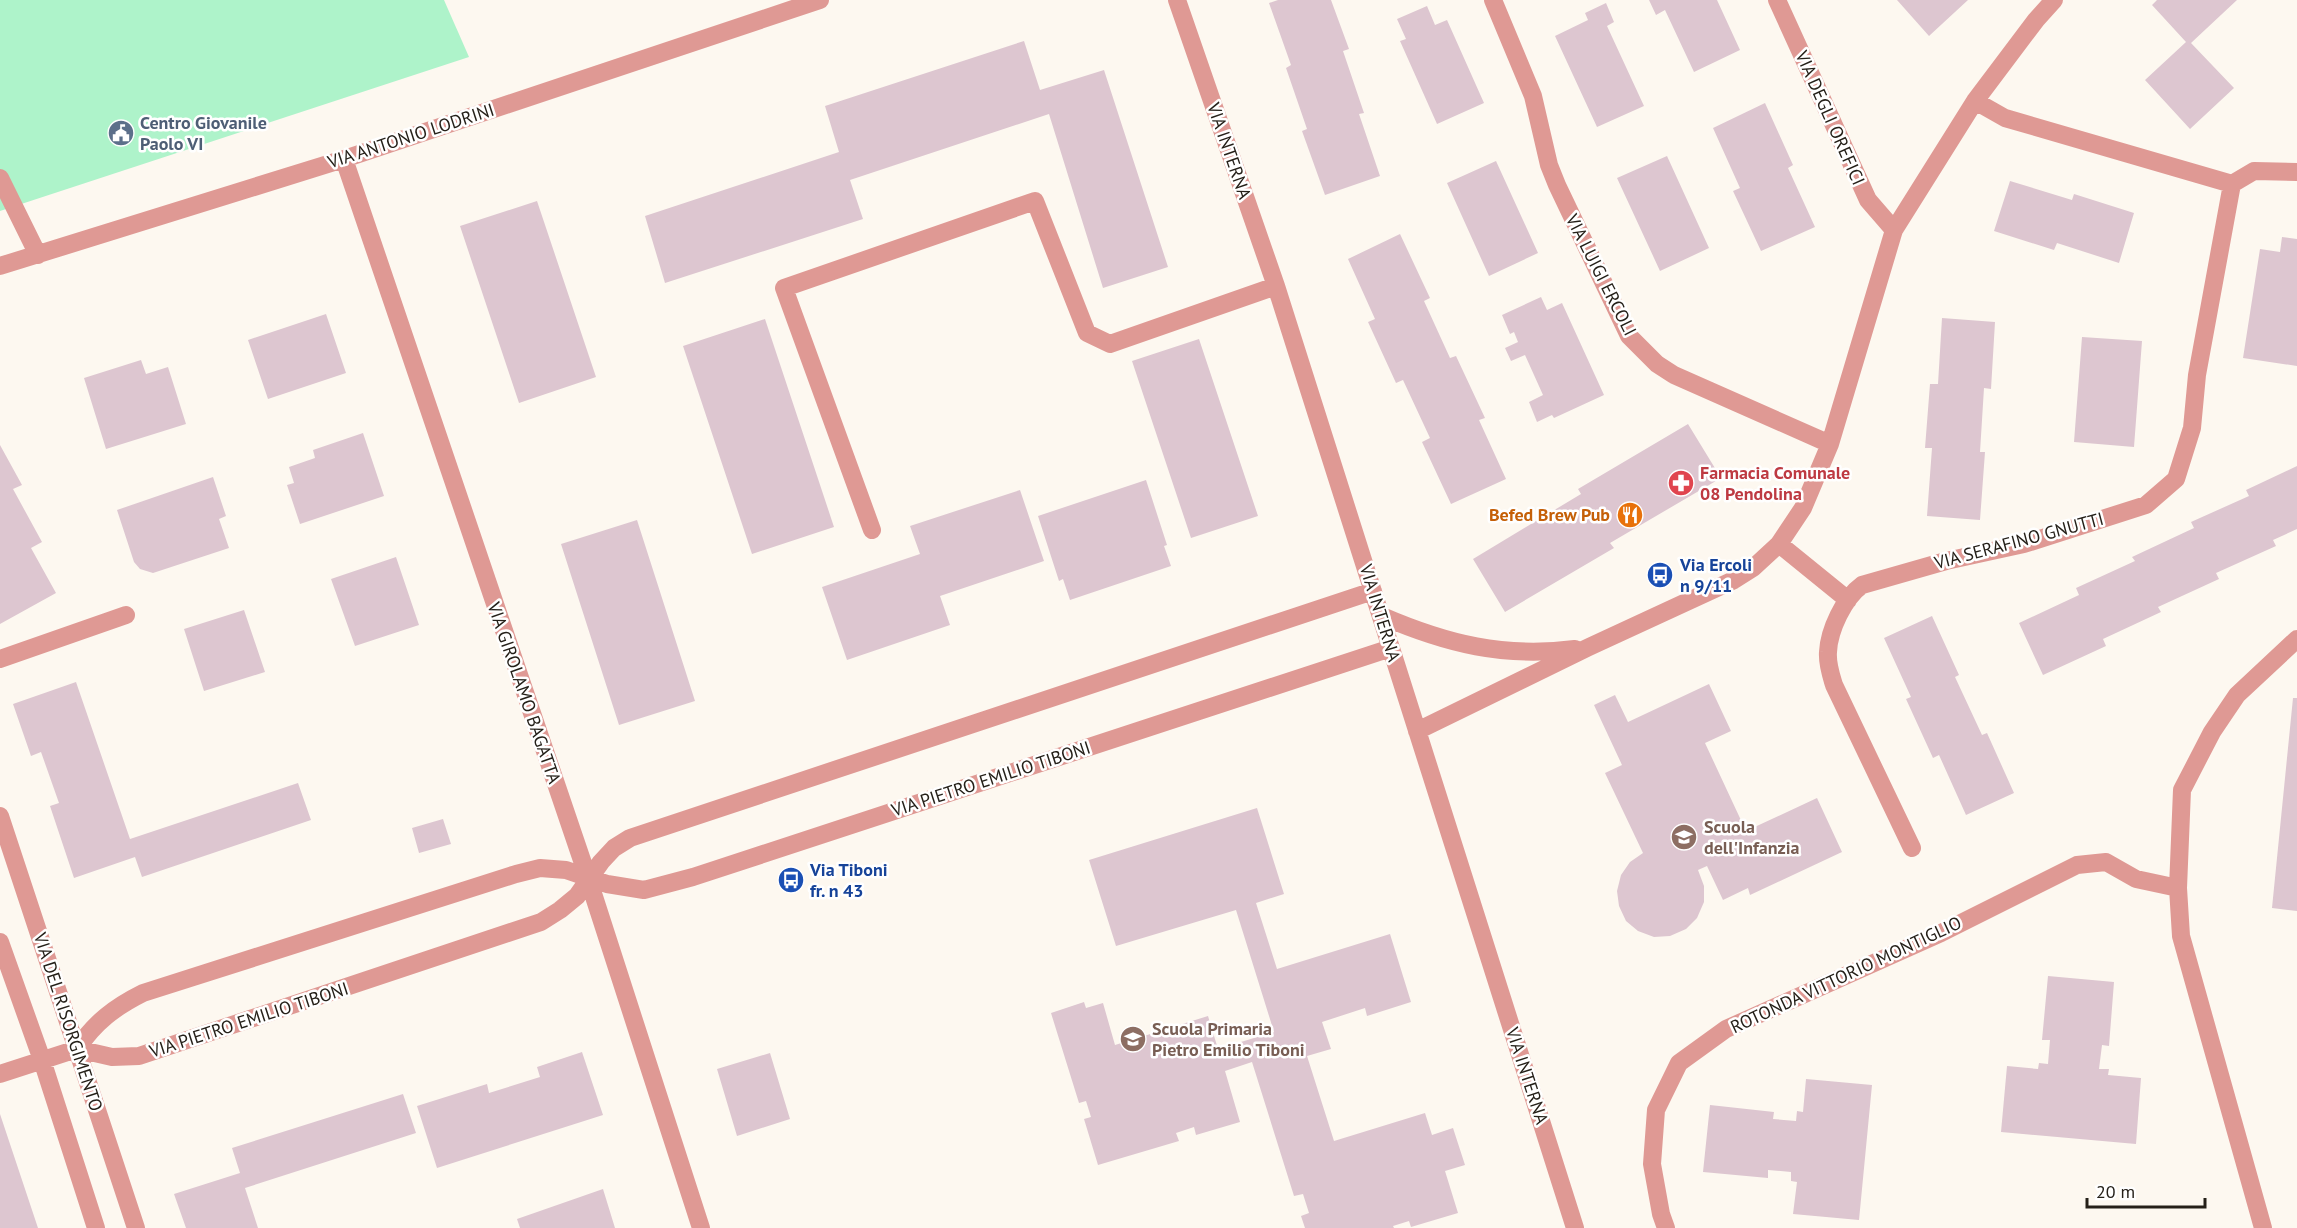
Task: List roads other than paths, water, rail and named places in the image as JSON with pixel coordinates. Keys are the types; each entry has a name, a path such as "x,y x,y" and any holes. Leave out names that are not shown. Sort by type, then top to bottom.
{"street":[{"name":"VIA ANTONIO LODRINI","path":"0,266 344,159 820,0"},
{"name":"VIA INTERNA","path":"1177,0 1276,286 1575,1228"},
{"name":"VIA LUIGI ERCOLI","path":"1493,0 1533,96 1549,165 1557,185 1629,336 1657,364 1674,375 1830,444"},
{"name":"VIA DEGLI OREFICI","path":"1777,0 1868,200 1894,230"},
{"path":"1417,731 1589,647 1734,580 1753,568 1779,544 1803,508 1830,444 1894,230 1974,101 2054,0"},
{"path":"1974,101 2005,118 2232,184 2254,171 2297,172"},
{"name":"VIA GIROLAMO BAGATTA","path":"344,159 588,878 701,1228"},
{"path":"0,178 38,255"},
{"name":"VIA SERAFINO GNUTTI","path":"1912,848 1833,685 1828,652 1830,639 1848,600 1855,591 1872,581 1946,561 2024,544 2146,506 2176,479 2192,428 2197,375 2232,184"},
{"path":"872,530 784,288 1035,201 1087,333 1110,344 1276,286"},
{"path":"1779,544 1848,600"},
{"name":"VIA PIETRO EMILIO TIBONI","path":"1373,591 630,838 614,848 588,878 577,896 541,922 139,1056 112,1057 77,1049 100,1019 120,1004 143,993 516,874 540,868 566,870 588,878 626,888 644,890 693,877 1391,648"},
{"path":"0,659 126,615"},
{"path":"1382,616 1421,633 1462,645 1504,651 1547,652 1589,647"},
{"path":"2263,1228 2181,936 2178,888 2182,790 2212,732 2237,695 2297,639"},
{"name":"VIA DEL RISORGIMENTO","path":"0,816 136,1228"},
{"name":"ROTONDA VITTORIO MONTIGLIO","path":"1666,1228 1661,1214 1652,1164 1656,1110 1679,1063 1726,1029 1941,933 2077,865 2106,862 2136,879 2178,888"},
{"name":"VIA DEL RISORGIMENTO","path":"0,942 42,1060 96,1228"},
{"path":"0,1074 77,1049"}],"place":[{"name":"Centro Giovanile Paolo VI","path":"121,133"},
{"name":"Farmacia Comunale 08 Pendolina","path":"1681,483"},
{"name":"Befed Brew Pub","path":"1630,515"},
{"name":"Via Ercoli n 9/11","path":"1660,575"},
{"name":"Scuola dell'Infanzia","path":"1684,837"},
{"name":"Via Tiboni fr. n 43","path":"791,880"},
{"name":"Scuola Primaria Pietro Emilio Tiboni","path":"1133,1039"}]}
